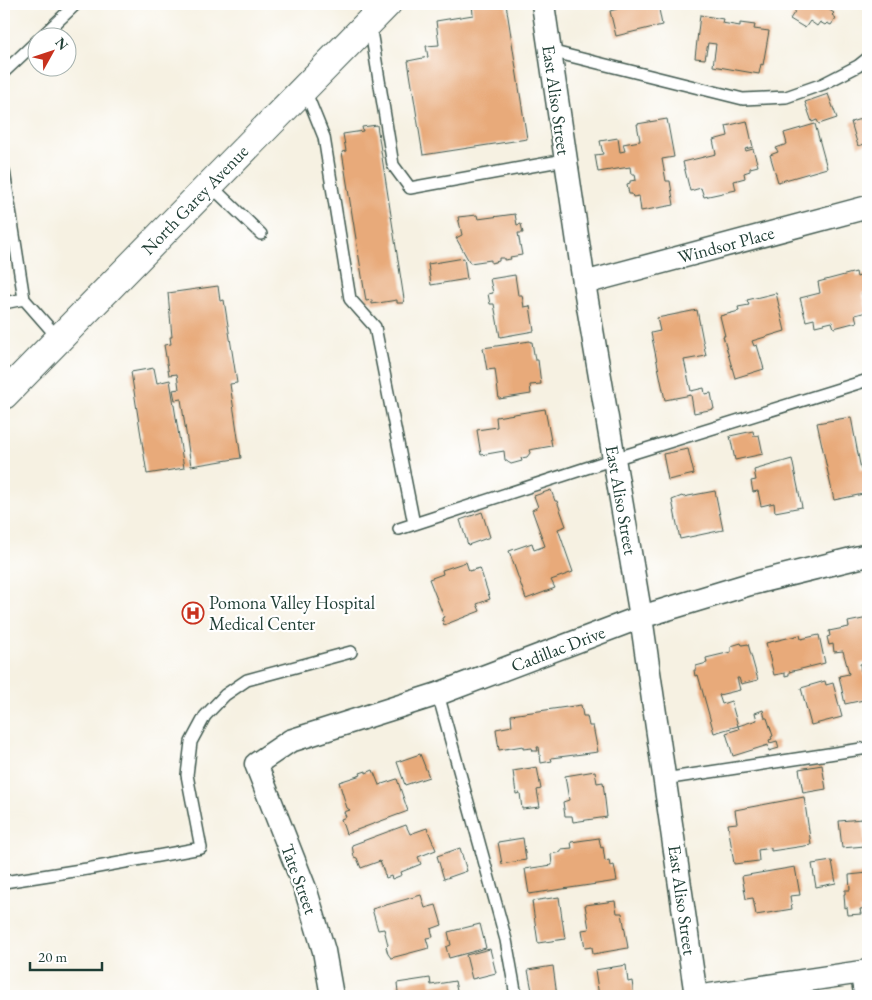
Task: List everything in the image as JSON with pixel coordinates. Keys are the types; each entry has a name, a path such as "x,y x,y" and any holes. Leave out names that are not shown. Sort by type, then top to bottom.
{"main road":[{"name":"North Garey Avenue","path":"4,395 378,13"}],"street":[{"name":"East Aliso Street","path":"543,4 584,283 641,617 696,996"},
{"name":"Windsor Place","path":"584,283 868,207"},
{"name":"Cadillac Drive","path":"256,764 290,742 438,694 641,617 750,584 868,555"},
{"name":"Tate Street","path":"256,764 306,891 324,951 332,996"},
{"path":"704,996 862,972"}],"lane":[{"path":"51,28 76,4"},
{"path":"378,13 393,165 410,188 565,160"},
{"path":"4,72 28,49"},
{"path":"550,51 743,99 786,97 823,84 858,66 868,58"},
{"path":"304,88 324,136 350,299 375,327 414,524"},
{"path":"4,171 24,299 59,339"},
{"path":"210,185 261,234"},
{"path":"4,302 24,299"},
{"path":"399,529 614,459 868,380"},
{"path":"4,882 201,848 187,775 190,742 205,716 225,695 248,680 351,652"},
{"path":"438,694 506,940 516,996"},
{"path":"664,779 868,748"},
{"path":"860,996 862,972"}],"building":[{"path":"472,4 506,4 527,139 423,155 408,61 428,57 426,46 439,45 436,21 473,15"},
{"path":"616,4 658,4 662,25 616,36 610,11 617,9"},
{"path":"793,4 831,4 828,9 834,13 832,15 836,18 831,25 827,23 825,25 820,22 817,26 810,21 805,28 790,19 798,7"},
{"path":"700,15 723,19 722,23 740,26 740,23 755,25 754,29 769,31 763,65 761,64 759,74 713,66 716,44 708,43 705,59 695,58"},
{"path":"828,94 837,118 819,124 817,120 812,122 805,102"},
{"path":"868,108 868,143 858,146 851,122 867,117 865,109"},
{"path":"667,119 674,157 662,159 666,181 670,181 674,205 641,211 639,196 633,197 632,194 629,194 627,184 630,181 636,180 635,174 631,174 630,167 598,172 595,155 603,154 600,141 618,138 620,152 625,151 623,144 640,141 637,124"},
{"path":"747,121 753,147 745,149 746,151 753,149 758,166 750,168 750,171 744,173 745,178 734,181 736,190 704,197 701,188 690,191 683,162 716,154 713,140 728,136 726,126"},
{"path":"815,124 827,168 778,182 770,155 778,152 776,148 787,144 784,133"},
{"path":"377,125 404,299 403,303 397,303 397,300 372,304 372,300 366,301 342,152 346,151 343,134 363,131 362,127"},
{"path":"515,214 517,225 521,224 523,233 518,233 522,255 504,260 504,258 499,258 499,261 491,263 491,260 470,263 456,238 462,235 458,217 477,215 478,219"},
{"path":"464,258 467,279 431,285 428,264"},
{"path":"856,272 857,277 866,274 868,283 868,292 862,293 867,312 855,315 857,322 834,328 832,322 815,326 814,319 806,321 800,298 820,293 818,282"},
{"path":"515,275 518,295 522,295 524,307 530,306 534,331 500,337 494,304 490,304 488,294 493,293 490,279"},
{"path":"218,286 220,301 224,300 237,383 230,384 241,458 191,466 181,399 175,400 173,390 179,389 177,374 169,375 164,345 171,344 170,337 172,337 168,293"},
{"path":"776,293 785,331 752,341 754,346 757,345 764,369 735,378 723,336 725,336 720,316 739,311 738,307 749,305 747,300"},
{"path":"697,310 706,356 684,360 691,391 704,388 705,394 711,393 714,409 694,413 691,395 665,400 651,333 660,331 657,318"},
{"path":"532,342 535,360 538,360 541,384 530,385 531,394 499,399 495,369 487,370 483,348"},
{"path":"154,368 157,383 170,380 184,468 147,474 131,372"},
{"path":"545,409 552,446 529,450 530,453 527,457 521,458 522,461 511,464 505,460 504,451 481,455 477,430 497,427 496,417"},
{"path":"851,417 861,470 868,468 868,493 834,500 817,423"},
{"path":"753,431 754,436 759,435 763,454 735,460 730,436"},
{"path":"688,449 694,474 668,480 663,454"},
{"path":"792,459 802,507 775,512 774,503 761,506 758,491 753,492 751,481 756,480 754,470"},
{"path":"551,490 566,526 558,529 573,572 551,580 555,588 526,599 509,551 532,543 534,550 545,546 532,510 538,507 534,496"},
{"path":"715,491 723,530 680,539 672,500 682,496"},
{"path":"482,512 490,537 468,545 460,520"},
{"path":"466,562 469,571 480,568 490,599 477,604 480,611 444,625 442,618 444,617 429,579 443,574 442,570"},
{"path":"868,618 868,662 860,664 861,671 864,670 868,699 845,704 839,676 849,674 843,651 834,652 833,644 829,645 827,637 830,636 829,631 849,627 848,622"},
{"path":"800,635 801,639 819,635 825,663 789,672 789,675 785,676 785,673 774,675 766,643"},
{"path":"741,643 742,645 748,644 758,680 741,684 739,678 737,678 740,690 719,695 722,704 731,701 738,726 714,733 698,675 695,676 694,670 696,670 696,666 707,663 706,658 731,652 731,646"},
{"path":"825,681 826,685 833,683 842,717 811,725 801,688"},
{"path":"581,705 583,716 587,716 589,726 593,726 598,752 551,758 552,761 541,763 539,747 537,747 538,751 533,751 532,748 523,749 523,746 499,750 496,729 512,726 511,715"},
{"path":"763,710 773,736 769,740 770,743 777,741 779,748 769,751 768,745 733,756 726,733 739,729 738,726 757,720 755,713"},
{"path":"420,754 429,777 405,785 397,762"},
{"path":"822,765 826,789 803,793 799,769"},
{"path":"537,767 541,789 537,790 540,807 522,809 520,793 516,794 513,771"},
{"path":"373,770 379,785 397,779 408,811 346,834 341,819 346,817 344,812 350,810 347,808 339,782"},
{"path":"595,771 597,783 603,782 607,817 573,822 572,816 565,816 563,802 569,800 565,776"},
{"path":"804,797 811,845 771,851 771,848 758,850 759,861 734,864 728,824 737,823 735,810"},
{"path":"862,819 865,846 842,848 839,821"},
{"path":"406,825 410,834 427,828 436,850 418,857 421,864 401,872 402,875 392,879 391,876 386,878 380,861 361,868 357,858 354,857 352,845"},
{"path":"523,838 526,860 502,864 498,842"},
{"path":"599,838 601,848 603,847 605,861 609,860 610,866 614,865 617,881 529,894 525,869 552,865 551,854 561,852 561,849 572,848 571,842"},
{"path":"460,848 467,871 444,879 437,856"},
{"path":"832,861 836,883 816,887 812,864"},
{"path":"795,867 800,895 790,896 792,909 756,915 753,898 746,899 742,876"},
{"path":"868,873 868,908 860,909 861,914 848,915 847,907 845,908 844,894 845,890 850,890 849,875"},
{"path":"421,895 425,908 436,905 442,925 431,929 433,937 426,938 429,948 391,958 386,947 388,945 384,929 378,930 372,909"},
{"path":"559,897 565,939 538,943 532,901"},
{"path":"615,901 617,913 622,913 628,948 593,954 592,947 585,948 582,930 589,929 585,905"},
{"path":"480,924 486,948 449,958 446,947 451,945 448,932"},
{"path":"490,949 496,973 472,979 466,955"},
{"path":"626,965 628,982 632,981 634,996 599,996 595,970"},
{"path":"553,966 557,996 533,996 528,970"},
{"path":"430,978 431,985 455,981 458,996 396,996 398,992 397,983"}],"place":[{"name":"Pomona Valley Hospital Medical Center","path":"193,613"}]}
